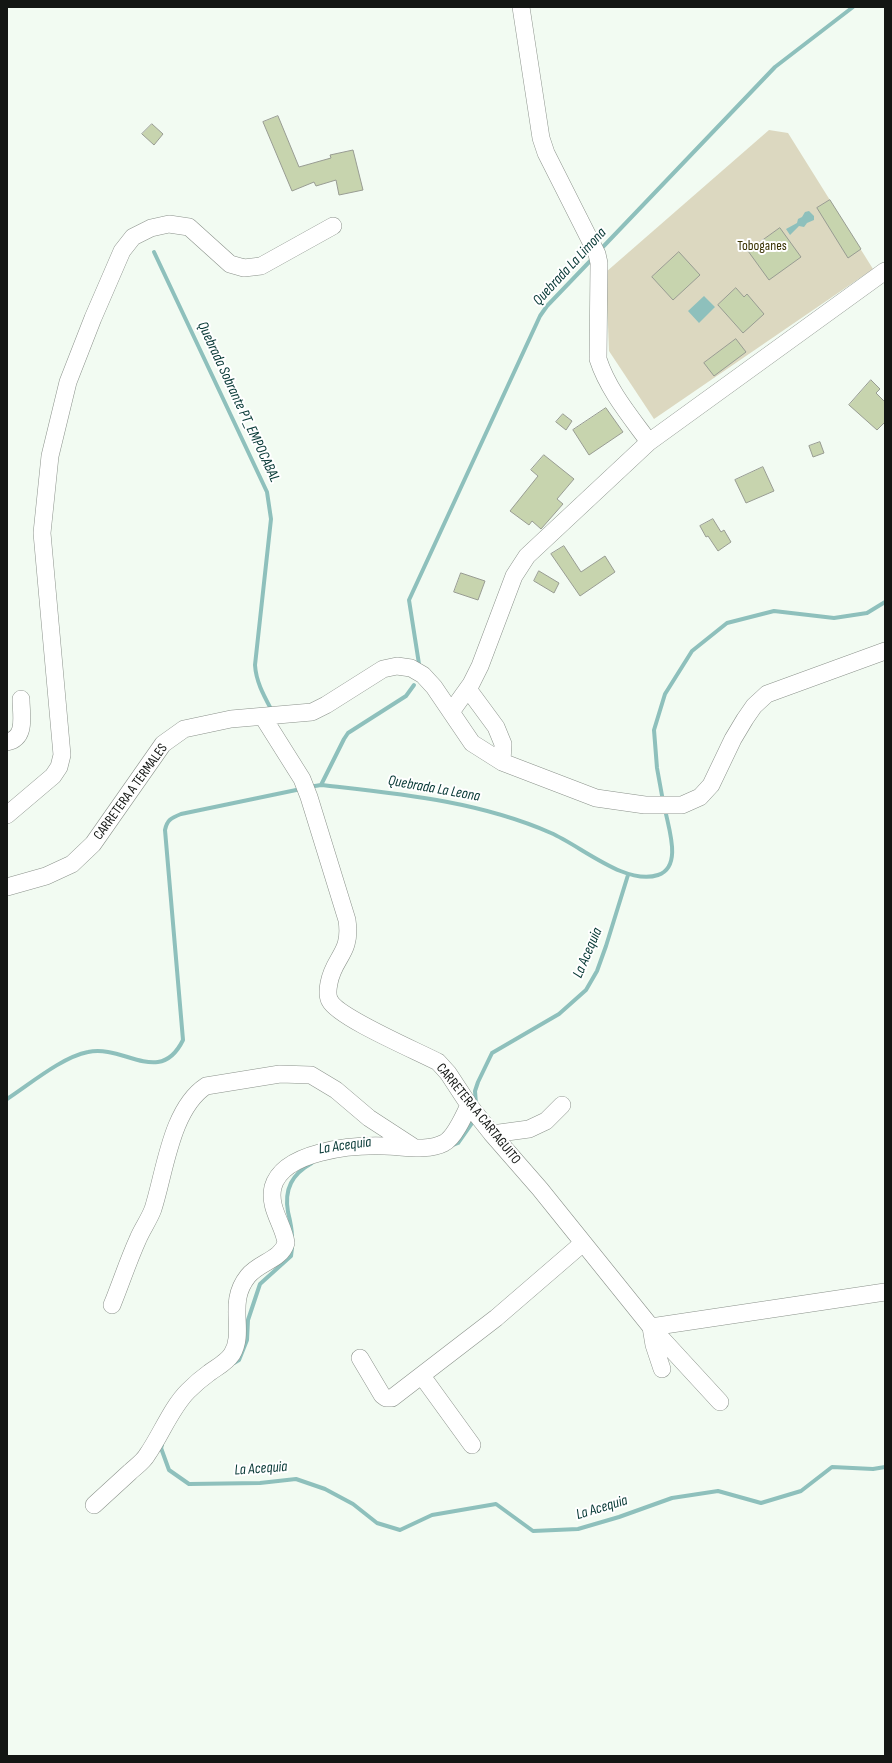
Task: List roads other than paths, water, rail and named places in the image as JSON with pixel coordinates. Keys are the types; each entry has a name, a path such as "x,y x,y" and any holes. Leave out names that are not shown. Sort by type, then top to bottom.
{"street":[{"path":"521,7 541,138 546,153 597,254 599,263 598,359 610,387 649,442"},
{"path":"7,815 53,776 59,767 61,742 42,533 50,456 68,382 92,318 122,251 133,237 151,228 170,224 189,227 230,264 244,268 261,266 333,226"},
{"path":"451,712 468,689 480,666 514,576 527,556 649,442 885,271"},
{"name":"CARRETERA A TERMALES","path":"7,887 46,876 72,864 93,844 163,744 184,729 209,722 312,712 326,705 383,669 397,666 411,668 423,675 434,687 472,744 502,762 596,798 645,805 682,805 700,797 711,785 733,739 754,706 767,694 885,651"},
{"path":"468,689 496,727 503,744 502,762"},
{"path":"7,742 13,741 21,732 21,699"},
{"name":"CARRETERA A CARTAGUITO","path":"263,717 302,779 310,797 347,920 349,933 346,948 333,970 329,982 328,993 330,1001 357,1022 438,1062 448,1073 469,1105 492,1134 540,1189 651,1327 720,1402"},
{"path":"112,1305 138,1239 152,1211 180,1119 187,1103 198,1091 206,1086 280,1074 312,1075 336,1090 368,1118 414,1148"},
{"path":"94,1505 146,1456 187,1392 208,1374 224,1363 231,1355 236,1346 237,1338 236,1306 239,1291 248,1276 260,1265 276,1257 285,1247 286,1243 274,1208 273,1188 280,1173 300,1159 334,1150 383,1146 414,1148 432,1147 445,1143 459,1125 469,1105"},
{"path":"492,1134 529,1129 546,1121 562,1105"},
{"path":"360,1358 382,1395 386,1398 392,1398 496,1318 582,1243"},
{"path":"662,1369 654,1346 651,1327 885,1292"},
{"path":"422,1376 472,1445"}],"water":[{"path":"809,211 814,216 814,220 807,223 804,227 799,226 790,235 786,229 797,223 798,219 802,217 805,212"},
{"path":"704,296 715,307 699,323 688,311"}],"waterway":[{"name":"Quebrada La Limona","path":"600,250 775,67 853,7"},
{"name":"Quebrada Sobrante PT_EMPOCABAL","path":"154,252 267,492 271,519 255,665 258,682 271,709"},
{"name":"Quebrada La Limona","path":"419,664 409,600 540,316 547,306 593,258"},
{"name":"Quebrada La Leona","path":"663,801 657,768 654,730 665,694 692,651 727,623 774,611 834,618 867,613 885,602"},
{"name":"Quebrada La Limona","path":"321,785 348,733 406,696 414,685"},
{"name":"Quebrada La Leona","path":"309,787 321,785 438,800 495,813 551,833 618,870 632,875 645,877 658,875 666,871 670,864 672,846 665,809"},
{"name":"Quebrada La Leona","path":"7,1099 57,1065 68,1059 88,1052 101,1051 115,1053 140,1061 152,1062 164,1061 174,1054 183,1040 165,830 167,824 172,818 181,814 301,789"},
{"name":"La Acequia","path":"476,1104 475,1091 492,1053 559,1014 586,990 597,971 628,875"},
{"name":"La Acequia","path":"453,1145 458,1143 472,1123"},
{"name":"La Acequia","path":"292,1237 287,1196 291,1183 295,1177 305,1167 312,1163"},
{"name":"La Acequia","path":"234,1363 239,1360 247,1340 248,1320 260,1284 291,1256 292,1248"},
{"name":"La Acequia","path":"162,1445 161,1448 169,1470 189,1484 260,1483 296,1479 325,1489 353,1504 377,1523 400,1530 432,1515 496,1504 533,1531 578,1529 619,1517 672,1498 718,1491 761,1503 801,1491 832,1467 873,1469 885,1467"}],"park label":[{"name":"Toboganes","path":"762,246"}]}
